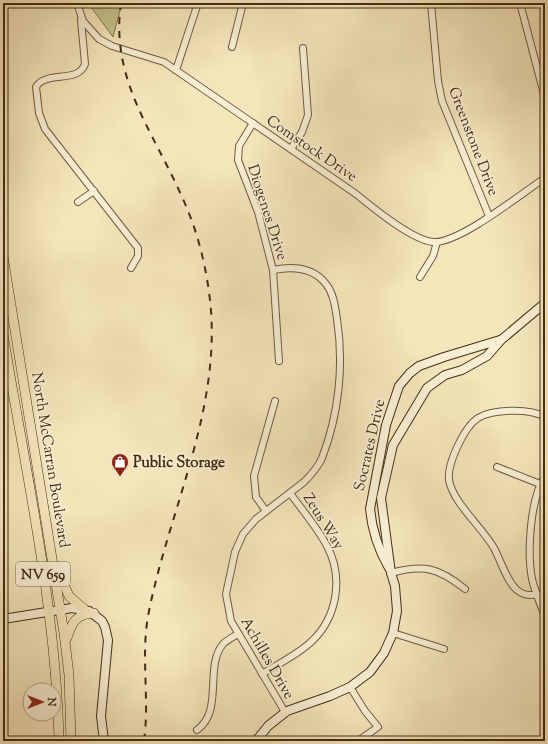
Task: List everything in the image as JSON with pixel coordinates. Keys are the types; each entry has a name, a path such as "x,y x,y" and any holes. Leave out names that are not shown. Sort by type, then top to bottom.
{"main road":[{"name":"North McCarran Boulevard","path":"3,256 61,609 70,688 71,741"},
{"name":"North McCarran Boulevard","path":"3,334 50,611 57,688 59,741"},
{"path":"52,551 66,590 84,609"},
{"path":"65,643 72,621 76,617 94,613"}],"street":[{"name":"Comstock Drive","path":"77,3 81,16 94,35 107,44 164,62 409,232 420,238 437,242"},
{"path":"176,70 198,3"},
{"path":"232,48 243,3"},
{"name":"Greenstone Drive","path":"431,3 438,82 442,101 489,216"},
{"path":"520,3 545,98"},
{"path":"81,16 85,64 84,68 76,73 41,80 36,87 39,113 45,129 138,248 138,256 131,268"},
{"path":"291,149 302,132 308,114 303,48"},
{"name":"Diogenes Drive","path":"253,123 239,146 238,160 258,212 273,270 279,361"},
{"path":"420,277 434,256 437,242 450,240 459,235 545,178"},
{"path":"78,202 94,191"},
{"name":"Achilles Drive","path":"273,270 300,268 321,278 333,297 339,334 339,385 328,440 317,467 304,482 249,526 239,543 227,586 228,612 238,634 285,712"},
{"name":"Socrates Drive","path":"256,741 268,726 285,712 350,687 361,680 377,663 393,633 396,617 397,598 391,573 381,498 393,445 427,388 445,375 462,370 487,356 501,340 545,303"},
{"name":"Socrates Drive","path":"391,573 379,551 371,523 370,509 386,425 399,386 410,373 419,366 501,340"},
{"path":"266,512 256,497 254,490 254,476 275,401"},
{"path":"537,594 522,593 514,587 493,546 454,494 449,480 449,472 452,458 470,426 479,418 522,410 531,411 545,417"},
{"path":"497,467 540,484"},
{"path":"545,476 540,484 534,502 530,557 533,580 545,617"},
{"name":"Zeus Way","path":"262,674 303,649 315,638 330,616 336,596 336,576 331,555 322,538 290,493"},
{"path":"391,573 415,568 434,570 451,578 465,589"},
{"path":"3,619 72,608 84,609 94,613 105,627 108,640 101,716 104,741"},
{"path":"393,633 444,649"},
{"path":"197,730 204,724 210,711 219,651 228,640 238,634"},
{"path":"350,687 365,711 378,726 358,741"}],"shaded area":[{"path":"88,3 122,3 113,37"}],"railway":[{"path":"121,3 119,30 122,56 128,80 136,104 171,173 196,234 203,260 210,300 212,340 202,418 158,572 146,627 146,725 144,741"}],"place":[{"name":"Public Storage","path":"120,477"}]}
